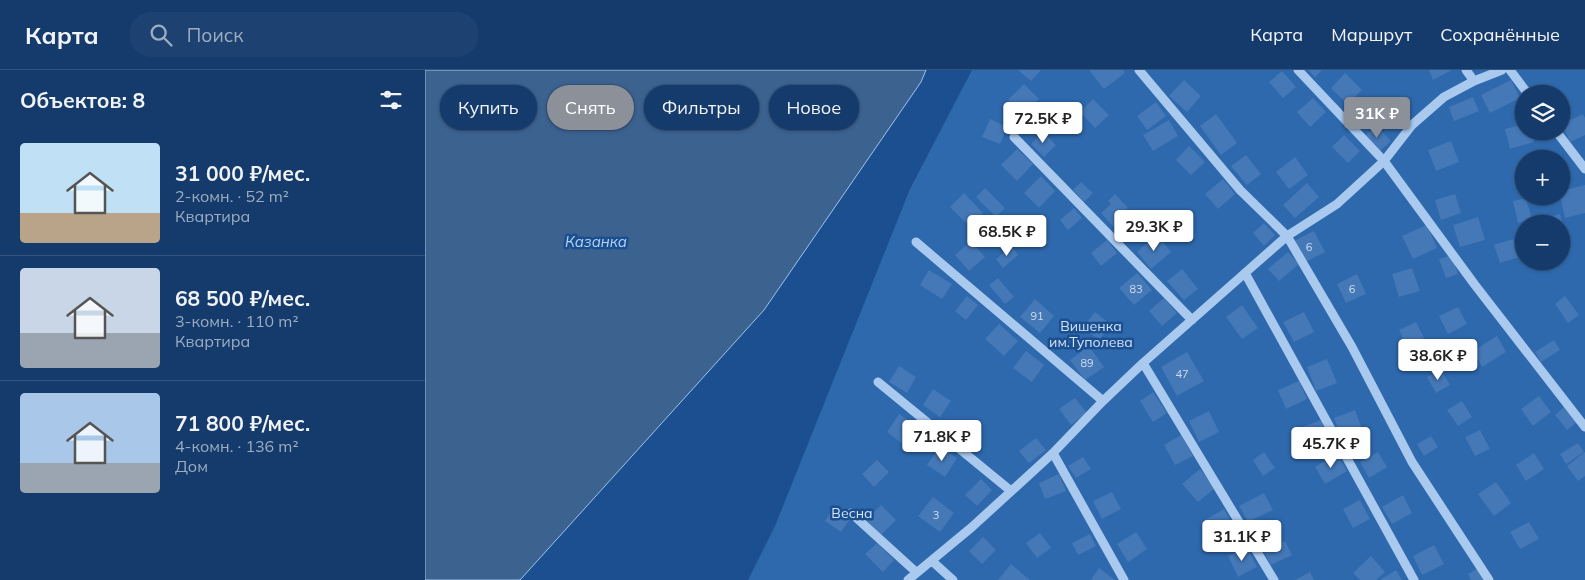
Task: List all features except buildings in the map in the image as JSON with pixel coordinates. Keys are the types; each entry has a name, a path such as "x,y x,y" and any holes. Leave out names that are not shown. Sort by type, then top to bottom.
{"lane":[{"path":"1139,70 1240,190 1287,236 1352,347 1412,462 1489,580"},
{"path":"1298,70 1384,161 1475,284 1585,427"},
{"path":"1466,70 1474,81"},
{"path":"908,580 972,527 1053,453 1143,363 1287,236 1337,204 1384,161 1412,126 1444,97 1474,81 1502,70"},
{"path":"1510,70 1521,85"},
{"path":"1014,137 1192,320"},
{"path":"1563,140 1585,169"},
{"path":"916,242 1103,401"},
{"path":"1245,273 1414,580"},
{"path":"1143,363 1274,580"},
{"path":"878,382 1011,491"},
{"path":"1053,453 1124,580"},
{"path":"851,513 916,572"},
{"path":"932,561 953,580"}],"green space":[{"name":"Вишенка им.Туполева","path":"972,70 1585,70 1585,580 748,580 775,526 910,189"}],"water":[{"name":"Казанка","path":"425,70 926,70 921,82 764,310 520,580 425,580"}],"park label":[{"name":"Весна","path":"852,513"}]}
